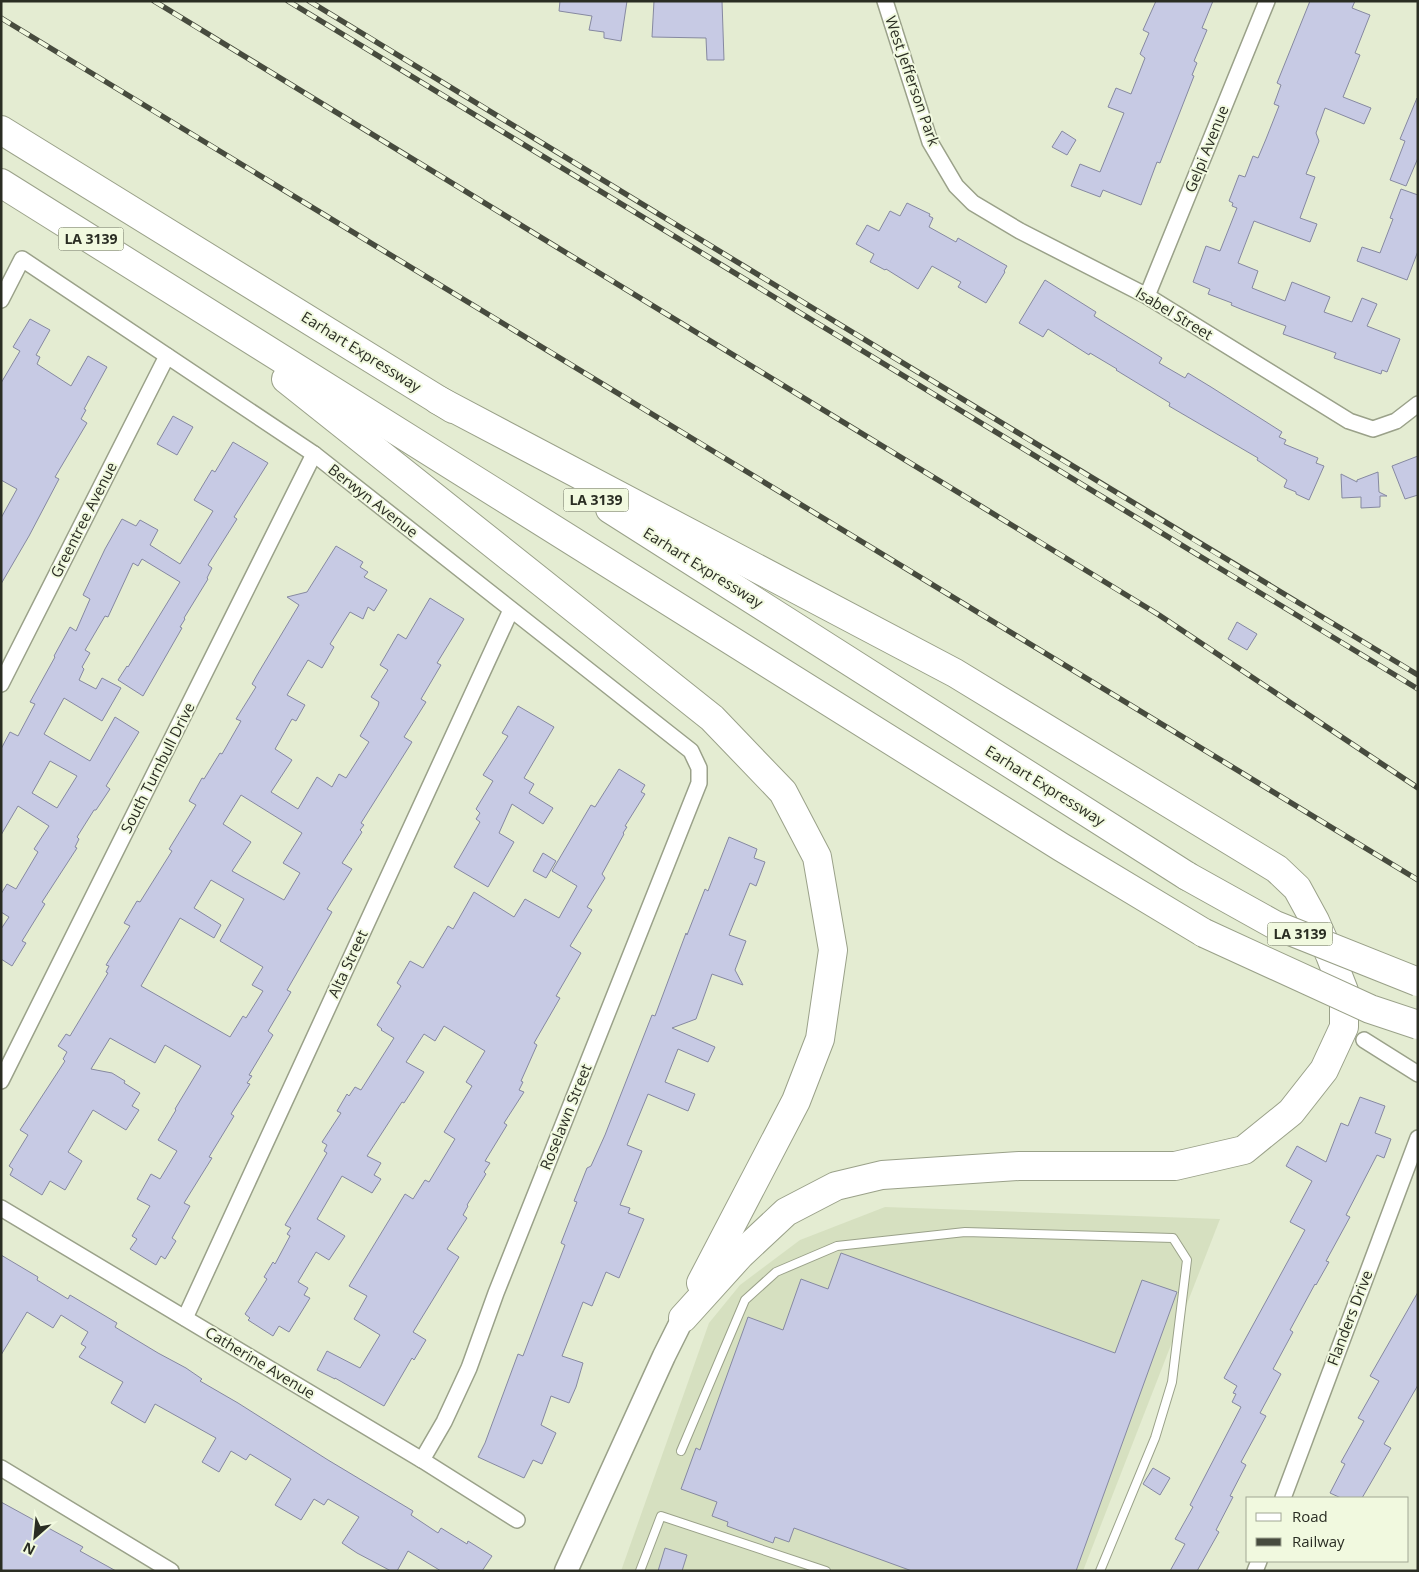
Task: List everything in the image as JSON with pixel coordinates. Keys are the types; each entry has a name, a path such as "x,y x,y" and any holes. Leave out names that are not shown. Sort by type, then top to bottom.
{"highway":[{"name":"Earhart Expressway","path":"1,130 438,400 1187,876 1275,924 1418,982"},
{"name":"LA 3139","path":"1,183 1052,842 1204,933 1370,1009 1418,1025"},
{"path":"180,295 712,718 784,792 817,857 833,950 820,1040 796,1101 683,1318"},
{"path":"438,400 955,673 1276,869 1296,888 1315,921 1344,991 1344,1027 1324,1070 1291,1112 1244,1150 1175,1166 1019,1166 882,1175 836,1186 786,1212 740,1255 683,1318"}],"street":[{"name":"West Jefferson Park","path":"885,1 930,142 956,186"},
{"name":"Gelpi Avenue","path":"1146,296 1267,1"},
{"name":"Isabel Street","path":"956,186 973,203 1020,231 1146,296 1349,421 1372,429 1396,421 1418,404"},
{"name":"Berwyn Avenue","path":"1,300 22,259 314,454 691,751 699,768 698,770"},
{"name":"Greentree Avenue","path":"1,684 167,356"},
{"name":"South Turnbull Drive","path":"1,1082 314,454"},
{"name":"Alta Street","path":"185,1318 511,610"},
{"name":"Roselawn Street","path":"422,1460 444,1422 469,1368 496,1293 699,783 698,770"},
{"path":"1364,1040 1418,1074"},
{"name":"Flanders Drive","path":"1282,1497 1418,1138"},
{"name":"Catherine Avenue","path":"1,1208 422,1460 517,1520"},
{"path":"566,1571 683,1318"},
{"path":"1,1468 171,1571"}],"lane":[{"path":"681,1451 745,1300 776,1272 837,1246 965,1232 1174,1238 1187,1260 1172,1382 1155,1438 1100,1571"},
{"path":"640,1571 661,1516 826,1571"}],"shaded area":[{"path":"885,1207 1220,1219 1083,1571 621,1571 709,1323 740,1285 800,1240"}],"building":[{"path":"560,1 627,1 621,41 604,38 604,32 589,30 592,16 559,11"},
{"path":"654,1 722,1 724,60 707,60 706,38 652,37"},
{"path":"1156,1 1213,1 1202,28 1207,30 1194,61 1197,63 1192,75 1194,76 1160,163 1157,162 1141,205 1103,190 1100,197 1071,186 1080,164 1100,172 1124,113 1108,107 1116,88 1131,94 1145,58 1140,54 1149,33 1143,30"},
{"path":"1310,1 1355,1 1352,8 1370,15 1355,53 1360,55 1343,97 1371,108 1364,124 1325,108 1316,133 1319,141 1306,174 1315,177 1300,218 1317,224 1310,242 1254,221 1238,263 1258,271 1252,288 1285,301 1292,282 1330,297 1324,312 1352,322 1362,298 1377,304 1367,326 1400,339 1387,372 1382,370 1381,374 1334,358 1336,353 1283,334 1286,326 1231,305 1232,303 1208,294 1210,289 1193,282 1206,246 1220,251 1237,208 1232,206 1233,203 1229,201 1239,175 1245,177 1253,156 1258,158 1266,139 1279,106 1274,104 1281,85 1277,83"},
{"path":"1417,98 1418,158 1406,186 1390,180 1405,141 1400,139"},
{"path":"1062,131 1076,140 1067,155 1052,147"},
{"path":"1401,189 1418,195 1418,251 1407,280 1357,261 1362,247 1380,253 1393,219 1390,218"},
{"path":"907,203 930,214 929,216 933,218 929,227 956,242 958,238 1007,266 986,303 958,287 961,282 932,266 918,289 886,269 870,262 874,254 856,244 867,225 879,231 890,211 900,216"},
{"path":"1045,280 1096,312 1094,316 1162,358 1159,363 1185,378 1188,373 1282,432 1279,437 1286,440 1284,444 1318,458 1316,463 1324,466 1309,500 1284,487 1287,480 1257,460 1258,458 1169,406 1170,403 1117,369 1090,353 1089,355 1048,329 1043,337 1019,323"},
{"path":"30,319 50,330 36,355 40,357 37,364 71,386 88,356 107,367 84,409 86,410 81,419 87,423 55,477 59,479 1,584 1,518 17,489 1,480 1,383 20,351 13,347"},
{"path":"173,416 193,427 177,455 157,444"},
{"path":"233,442 268,463 234,517 237,519 208,565 212,568 208,579 184,618 180,627 182,628 143,696 118,680 128,667 180,582 142,559 138,566 133,563 108,617 105,616 85,650 90,653 82,667 84,669 79,680 96,689 102,678 121,688 102,721 64,698 44,734 90,761 115,717 139,732 106,786 110,789 77,837 79,839 75,847 77,848 42,902 45,904 22,941 26,943 12,966 1,959 1,929 9,917 1,912 1,894 7,884 16,889 38,852 34,849 49,826 18,806 1,835 1,749 10,732 18,736 35,704 30,702 70,627 76,631 90,599 83,595 122,519 136,526 140,520 158,530 150,545 180,564 213,511 194,500 212,470 215,472","holes":["50,761 77,776 57,808 32,793"]},
{"path":"1418,456 1418,495 1405,499 1392,466"},
{"path":"1378,472 1379,492 1387,496 1380,496 1380,507 1361,508 1361,497 1342,498 1341,474 1357,482 1357,480"},
{"path":"336,546 363,562 360,567 368,572 364,577 387,590 374,611 368,607 363,619 350,612 330,644 334,647 322,668 308,660 287,695 305,705 296,721 292,719 275,749 292,760 271,792 298,809 317,777 332,787 339,774 346,778 369,742 360,736 378,706 379,702 371,697 388,670 380,665 398,634 406,639 430,598 464,619 437,663 441,665 421,699 426,702 404,737 412,742 361,823 364,825 360,830 362,832 342,863 352,869 327,909 332,912 287,990 291,992 268,1031 273,1035 249,1075 252,1076 247,1083 250,1084 231,1114 234,1116 209,1157 212,1158 184,1203 190,1206 172,1238 176,1241 165,1259 161,1256 156,1265 130,1249 137,1239 132,1236 150,1206 137,1199 151,1174 160,1179 177,1151 158,1140 201,1066 165,1045 155,1063 110,1038 91,1069 112,1073 140,1093 132,1106 139,1110 126,1130 93,1110 68,1152 82,1161 65,1190 50,1181 42,1195 10,1175 13,1169 9,1166 28,1135 20,1130 65,1061 63,1059 67,1052 58,1046 66,1034 70,1036 108,973 106,972 109,966 106,965 130,926 124,923 137,901 140,902 172,851 169,849 196,805 189,801 202,778 204,779 220,753 222,754 241,721 236,719 256,687 252,684 299,605 287,597 307,592","holes":["241,795 302,833 283,863 300,873 284,900 232,871 251,842 223,824","211,880 244,899 220,941 263,967 252,985 263,991 246,1018 243,1016 230,1037 141,986 180,918 214,938 221,925 194,908"]},
{"path":"1237,622 1257,634 1247,650 1228,639"},
{"path":"518,706 554,727 524,778 534,784 529,793 553,808 543,824 512,804 499,833 514,842 488,887 454,867 480,822 476,819 480,813 476,809 493,781 483,775 508,736 502,733"},
{"path":"619,769 645,785 641,792 645,794 625,826 627,827 624,834 602,874 605,878 587,907 592,910 570,946 581,953 556,996 560,998 534,1043 537,1045 519,1090 524,1092 504,1123 507,1125 485,1161 490,1163 484,1172 486,1174 467,1205 463,1215 467,1218 447,1249 459,1257 413,1332 426,1340 414,1360 412,1358 384,1406 317,1370 327,1351 360,1368 380,1335 354,1319 367,1296 349,1286 405,1194 413,1199 425,1180 429,1182 455,1139 444,1132 472,1086 466,1082 485,1051 444,1026 435,1041 424,1034 406,1062 424,1072 367,1156 381,1163 374,1175 381,1179 372,1193 342,1176 317,1219 345,1236 329,1260 316,1252 298,1282 308,1288 304,1295 310,1298 289,1332 279,1326 273,1336 248,1320 250,1318 245,1314 267,1279 264,1277 273,1262 275,1264 290,1236 287,1234 291,1228 285,1225 327,1153 324,1151 327,1145 322,1142 341,1113 337,1111 347,1094 349,1096 355,1087 361,1090 394,1038 381,1030 377,1025 401,986 397,983 410,961 423,968 448,926 453,929 474,892 514,917 525,899 559,918 577,886 552,871 591,805 595,807"},
{"path":"729,837 757,849 754,858 765,862 756,886 750,883 729,935 746,941 735,970 743,985 712,974 696,1019 672,1028 715,1047 708,1062 678,1049 665,1082 695,1094 688,1111 648,1094 627,1145 642,1151 620,1205 630,1208 628,1213 644,1219 619,1278 606,1272 592,1306 583,1302 562,1356 583,1363 576,1387 569,1403 551,1396 541,1425 556,1433 542,1464 533,1460 524,1478 478,1457 518,1354 523,1356 565,1245 561,1243 577,1202 574,1201 587,1168 591,1166 605,1135 652,1015 655,1016 686,933 687,935 705,889 708,891"},
{"path":"543,853 556,861 546,878 533,871"},
{"path":"1360,1097 1385,1106 1375,1133 1391,1139 1384,1158 1377,1155 1346,1215 1350,1217 1326,1261 1329,1262 1290,1330 1293,1332 1273,1369 1281,1374 1260,1413 1266,1416 1241,1462 1246,1465 1230,1496 1233,1497 1216,1530 1219,1532 1197,1571 1170,1571 1185,1544 1175,1539 1193,1507 1190,1505 1241,1407 1232,1402 1236,1394 1233,1393 1237,1386 1224,1378 1305,1230 1290,1222 1312,1181 1286,1166 1297,1146 1326,1162 1341,1123 1348,1126"},
{"path":"841,1253 1115,1353 1142,1280 1177,1292 1076,1571 912,1571 794,1528 789,1542 775,1537 773,1543 727,1526 728,1522 712,1516 717,1502 681,1489 696,1448 700,1450 748,1317 783,1330 801,1279 828,1289"},
{"path":"1,1255 38,1277 37,1280 68,1299 70,1295 117,1323 115,1327 186,1368 202,1379 200,1381 413,1511 411,1515 438,1533 441,1528 467,1544 468,1541 492,1556 482,1571 441,1571 408,1551 397,1571 391,1571 357,1553 342,1543 359,1517 328,1499 324,1505 314,1499 301,1520 275,1505 291,1479 250,1454 246,1460 231,1451 219,1472 202,1462 216,1438 155,1404 145,1423 111,1403 123,1382 79,1357 86,1347 81,1344 88,1332 61,1315 53,1328 27,1312 1,1355"},
{"path":"1418,1292 1418,1385 1384,1444 1391,1448 1363,1497 1339,1497 1330,1493 1345,1464 1341,1462 1364,1421 1358,1418 1379,1381 1370,1376"},
{"path":"1153,1468 1170,1478 1160,1495 1143,1484"},
{"path":"1,1502 83,1547 80,1551 116,1571 1,1571"},
{"path":"665,1548 687,1555 682,1571 658,1571"}],"railway":[{"path":"154,1 1159,615 1418,788"},
{"path":"288,1 1418,689"},
{"path":"309,1 1418,675"},
{"path":"1,18 1418,880"}]}
